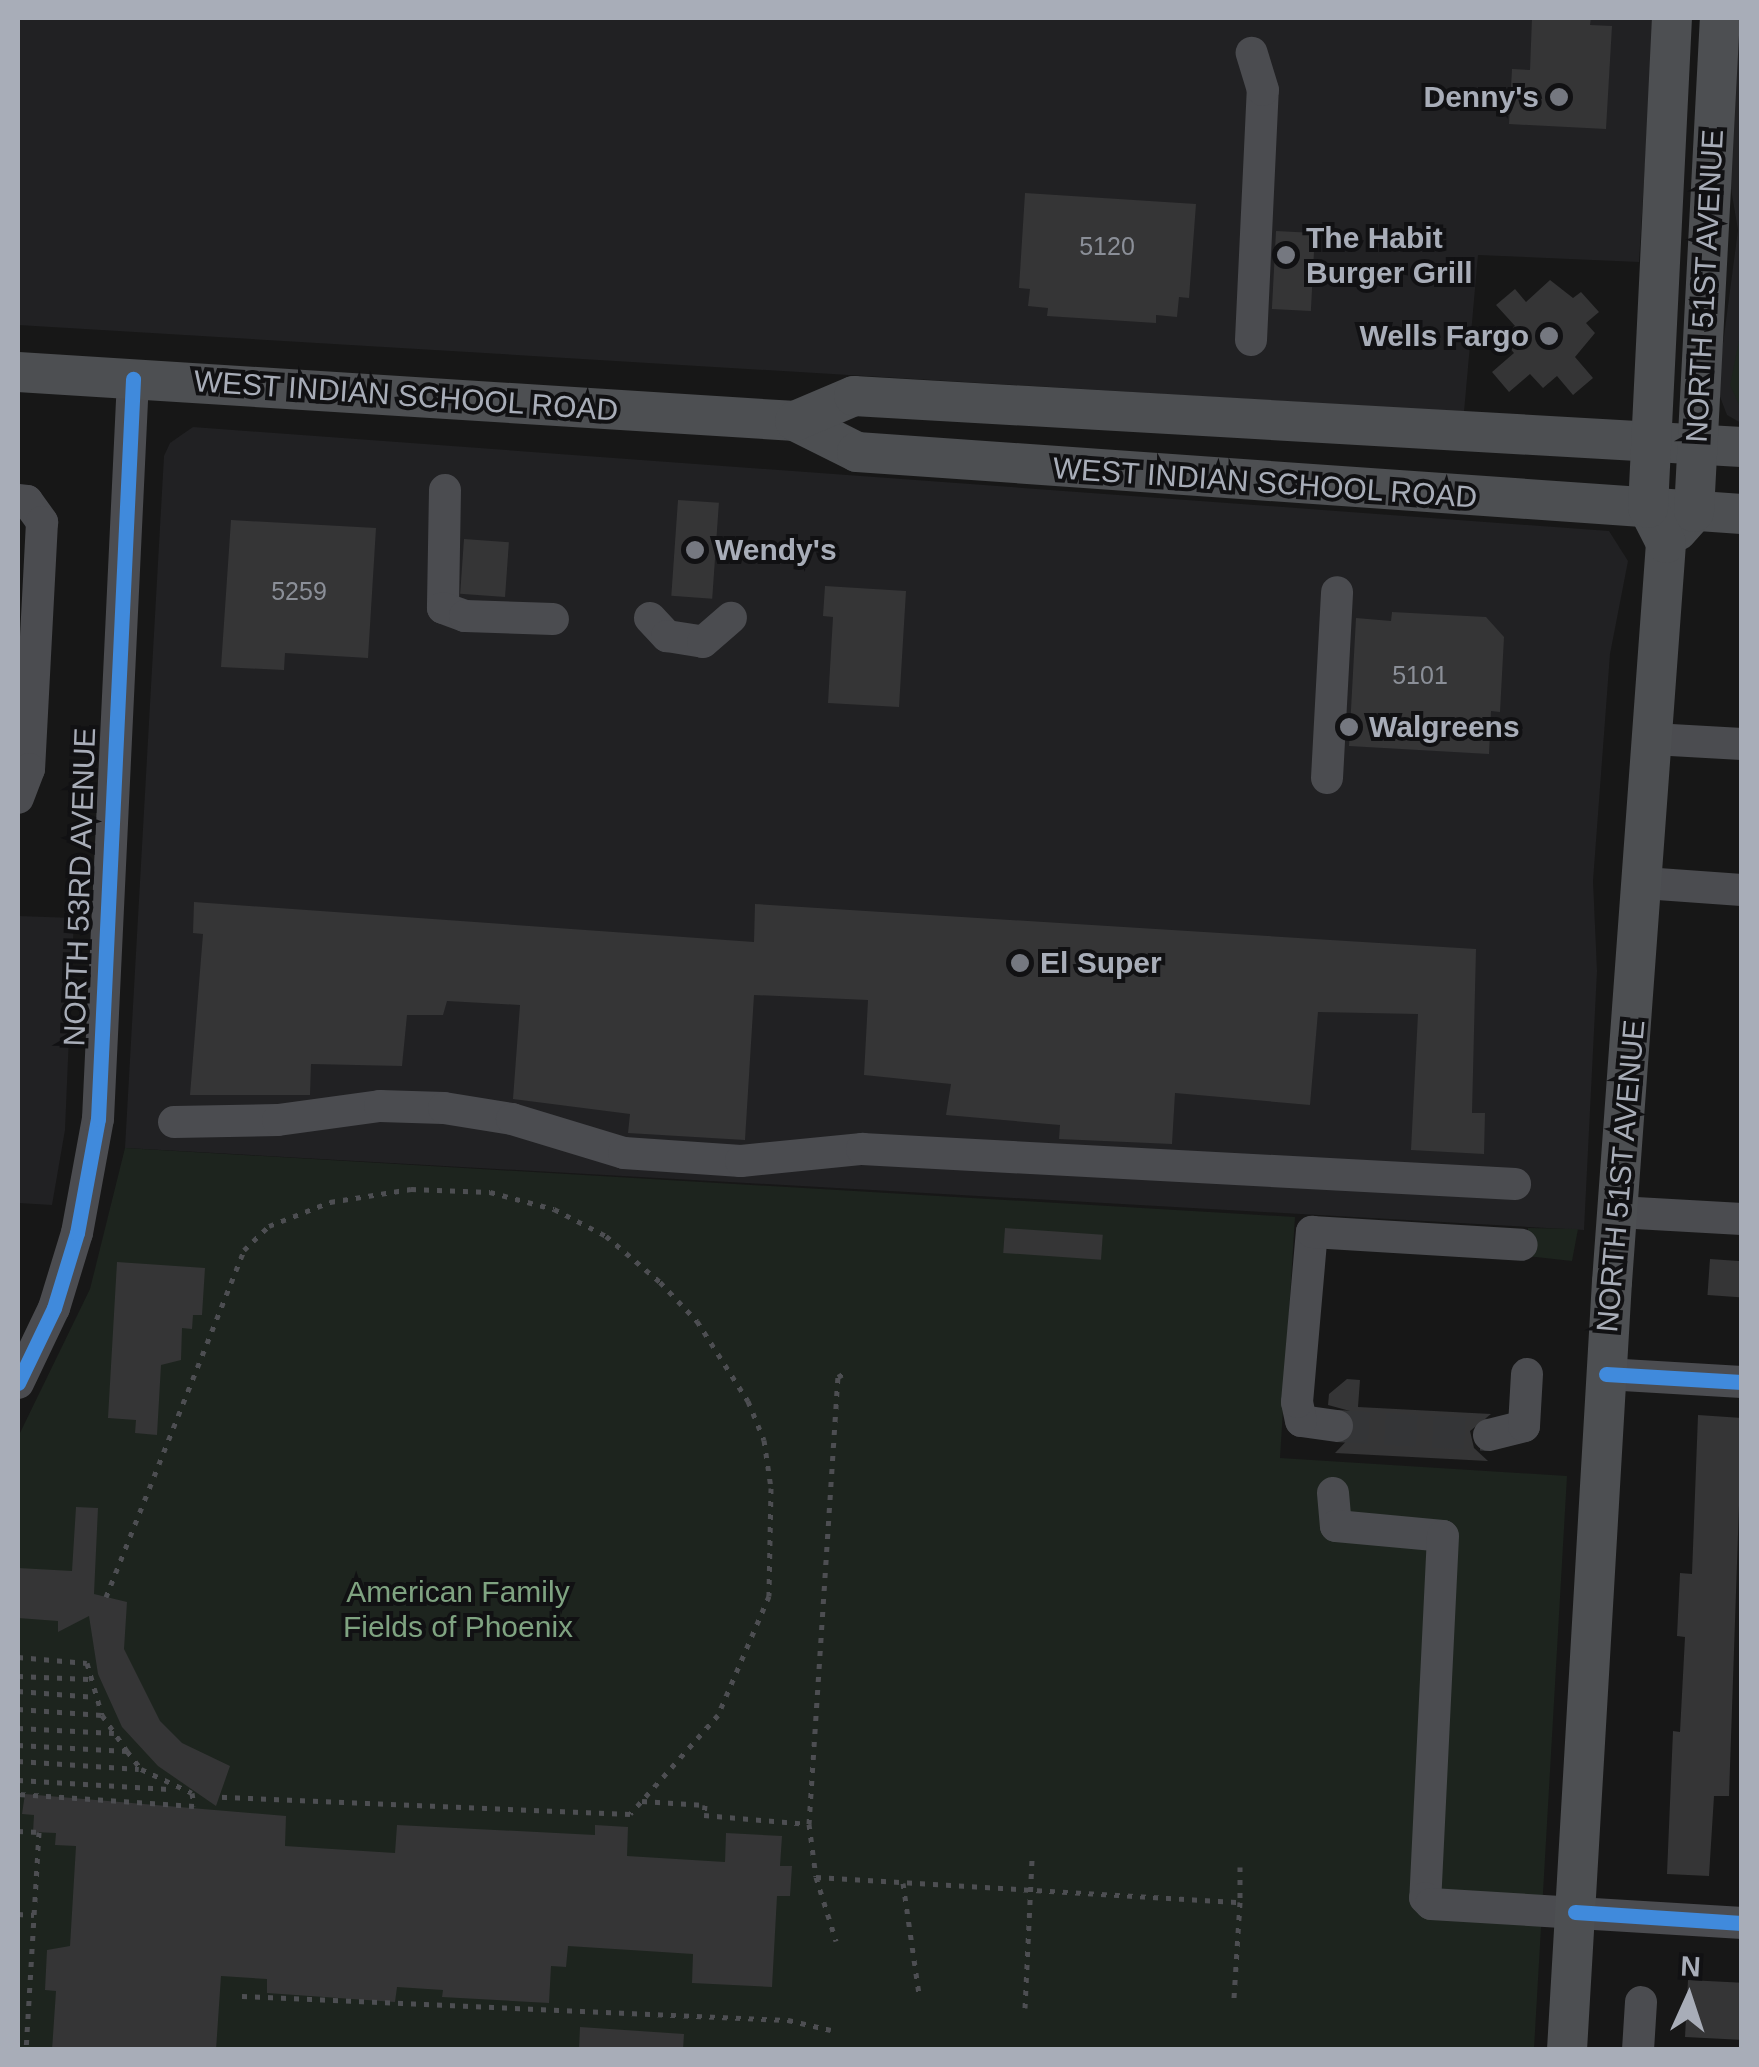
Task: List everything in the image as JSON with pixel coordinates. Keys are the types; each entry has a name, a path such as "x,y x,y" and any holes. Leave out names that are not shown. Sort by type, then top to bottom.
{"main road":[{"name":"NORTH 51ST AVENUE","path":"1566,2050 1606,1374 1653,739 1657,526 1652,443 1672,18"},
{"name":"NORTH 51ST AVENUE","path":"1694,512 1720,18"},
{"name":"WEST INDIAN SCHOOL ROAD","path":"18,372 795,422 857,452 1657,526 1694,512 1742,514"},
{"name":"WEST INDIAN SCHOOL ROAD","path":"795,422 854,396 1742,448"}],"street":[{"path":"1251,340 1264,90 1252,53"},
{"name":"NORTH 53RD AVENUE","path":"18,1383 54,1308 77,1234 98,1119 133,379"},
{"path":"445,490 443,608 464,616 552,620"},
{"path":"18,500 27,502 42,522 27,643 29,769 18,798"},
{"path":"1328,778 1337,592"},
{"path":"650,618 667,636 703,642 731,618"},
{"path":"1653,739 1742,744"},
{"path":"1644,883 1742,890"},
{"path":"174,1122 278,1120 380,1106 444,1108 512,1119 624,1153 742,1160 862,1149 1515,1184"},
{"path":"1618,1212 1742,1220"},
{"path":"1337,1426 1301,1421 1297,1402 1312,1232 1522,1245"},
{"path":"1489,1435 1524,1426 1526,1374"},
{"path":"1606,1374 1742,1382"},
{"path":"1334,1493 1336,1526 1443,1536 1425,1898 1431,1904 1742,1923"},
{"path":"1638,2050 1641,2002"}],"path":[{"path":"106,1596 244,1250 269,1226 330,1202 411,1188 490,1192 554,1210 606,1236 697,1321 748,1400 764,1440 771,1488 769,1596 742,1670 689,1754 630,1814 220,1797"},
{"path":"836,1941 816,1877 809,1824 838,1377 848,1371"},
{"path":"18,1657 87,1662 102,1715 141,1770 172,1789"},
{"path":"18,1676 89,1680"},
{"path":"18,1691 96,1697"},
{"path":"18,1709 102,1715"},
{"path":"18,1728 115,1733"},
{"path":"18,1745 127,1752"},
{"path":"18,1762 141,1770"},
{"path":"18,1780 172,1789 192,1794 194,1806 18,1794"},
{"path":"642,1801 704,1805 704,1815 809,1824"},
{"path":"18,1831 39,1832 26,2050"},
{"path":"1024,2008 1032,1858"},
{"path":"1234,1998 1240,1867"},
{"path":"816,1877 1240,1902"},
{"path":"903,1882 919,1994"},
{"path":"18,1914 34,1914"},
{"path":"242,1996 788,2020 832,2030"}],"shaded area":[{"path":"18,18 1654,18 1639,262 1478,255 1464,412 18,325"},
{"path":"1738,18 1741,423 1727,415 1717,389 1738,230 1729,177"},
{"path":"193,427 1609,531 1628,561 1610,654 1593,881 1597,971 1584,1230 125,1148 164,456 170,443"},
{"path":"18,916 74,918 65,1130 52,1205 18,1203"}],"green space":[{"path":"1742,341 1741,409 1730,385"},
{"name":"American Family Fields of Phoenix","path":"125,1148 1295,1217 1280,1458 1567,1476 1534,2049 18,2049 18,1437 90,1289"},
{"path":"1528,1228 1578,1229 1572,1261 1527,1256"}],"building":[{"name":"Denny's","path":"1532,18 1591,18 1590,25 1612,26 1606,129 1509,124 1512,69 1530,70"},
{"path":"1025,193 1196,204 1189,298 1179,297 1177,317 1156,315 1156,323 1047,316 1048,308 1028,306 1030,289 1019,288"},
{"name":"The Habit Burger Grill","path":"1276,231 1315,233 1311,311 1272,309"},
{"name":"Wells Fargo","path":"1550,280 1573,298 1581,292 1599,312 1586,323 1595,333 1575,357 1593,378 1573,395 1557,376 1543,388 1530,374 1509,392 1492,372 1514,353 1501,338 1515,326 1496,305 1515,289 1526,302"},
{"name":"Wendy's","path":"678,500 719,503 712,599 671,596"},
{"path":"231,520 376,528 368,658 285,653 284,670 221,667"},
{"path":"464,539 509,542 505,597 460,594"},
{"path":"825,586 906,591 899,707 828,703 833,617 823,616"},
{"name":"Walgreens","path":"1392,612 1486,617 1504,637 1500,712 1491,711 1489,754 1349,746 1356,618 1391,621"},
{"path":"194,902 754,942 755,904 1476,949 1472,1113 1485,1113 1484,1154 1411,1150 1418,1014 1318,1012 1310,1105 1175,1093 1172,1144 1059,1139 1060,1125 946,1115 951,1084 864,1075 868,1000 754,995 745,1140 628,1133 630,1114 513,1099 520,1005 447,1001 443,1015 407,1015 402,1066 311,1064 310,1095 190,1095 203,934 193,933"},
{"path":"1005,1228 1103,1235 1101,1260 1003,1253"},
{"path":"1710,1259 1742,1261 1739,1297 1707,1295"},
{"path":"117,1262 205,1268 202,1315 193,1315 192,1329 182,1328 181,1360 161,1365 157,1435 135,1433 136,1420 108,1418"},
{"path":"1347,1379 1360,1380 1358,1407 1491,1414 1470,1431 1474,1448 1488,1461 1335,1453 1357,1430 1350,1411 1328,1405 1329,1394"},
{"path":"1698,1415 1742,1418 1729,1796 1714,1796 1709,1876 1667,1874 1673,1731 1680,1732 1685,1637 1677,1636 1680,1573 1692,1574"},
{"path":"76,1507 98,1508 94,1594 127,1602 124,1649 160,1721 182,1743 230,1766 216,1806 158,1766 122,1727 98,1674 89,1616 58,1632 58,1621 18,1618 18,1568 72,1571"},
{"path":"25,1794 286,1816 285,1846 395,1853 397,1825 595,1835 595,1825 628,1827 627,1856 725,1862 726,1833 782,1836 780,1866 792,1866 790,1896 777,1896 772,1987 692,1983 693,1954 568,1946 566,1967 551,1966 549,2003 442,1997 443,1990 397,1987 395,2002 267,1993 267,1979 221,1976 216,2050 52,2050 56,1991 45,1990 47,1950 70,1946 76,1846 55,1845 56,1833 33,1832 34,1815 22,1814"},
{"path":"1688,1980 1742,1983 1739,2040 1685,2037"},
{"path":"580,2027 684,2034 683,2050 579,2050"}],"tunnel":[{"path":"1337,1426 1489,1435"}],"cycle path":[{"path":"18,1383 54,1308 77,1233 98,1119 133,379"},
{"path":"1606,1374 1742,1382"},
{"path":"1575,1912 1742,1923"}],"place":[{"name":"Denny's","path":"1559,97"},
{"name":"The Habit Burger Grill","path":"1286,255"},
{"name":"Wells Fargo","path":"1549,336"},
{"name":"Wendy's","path":"695,550"},
{"name":"Walgreens","path":"1349,727"},
{"name":"El Super","path":"1020,963"}]}
